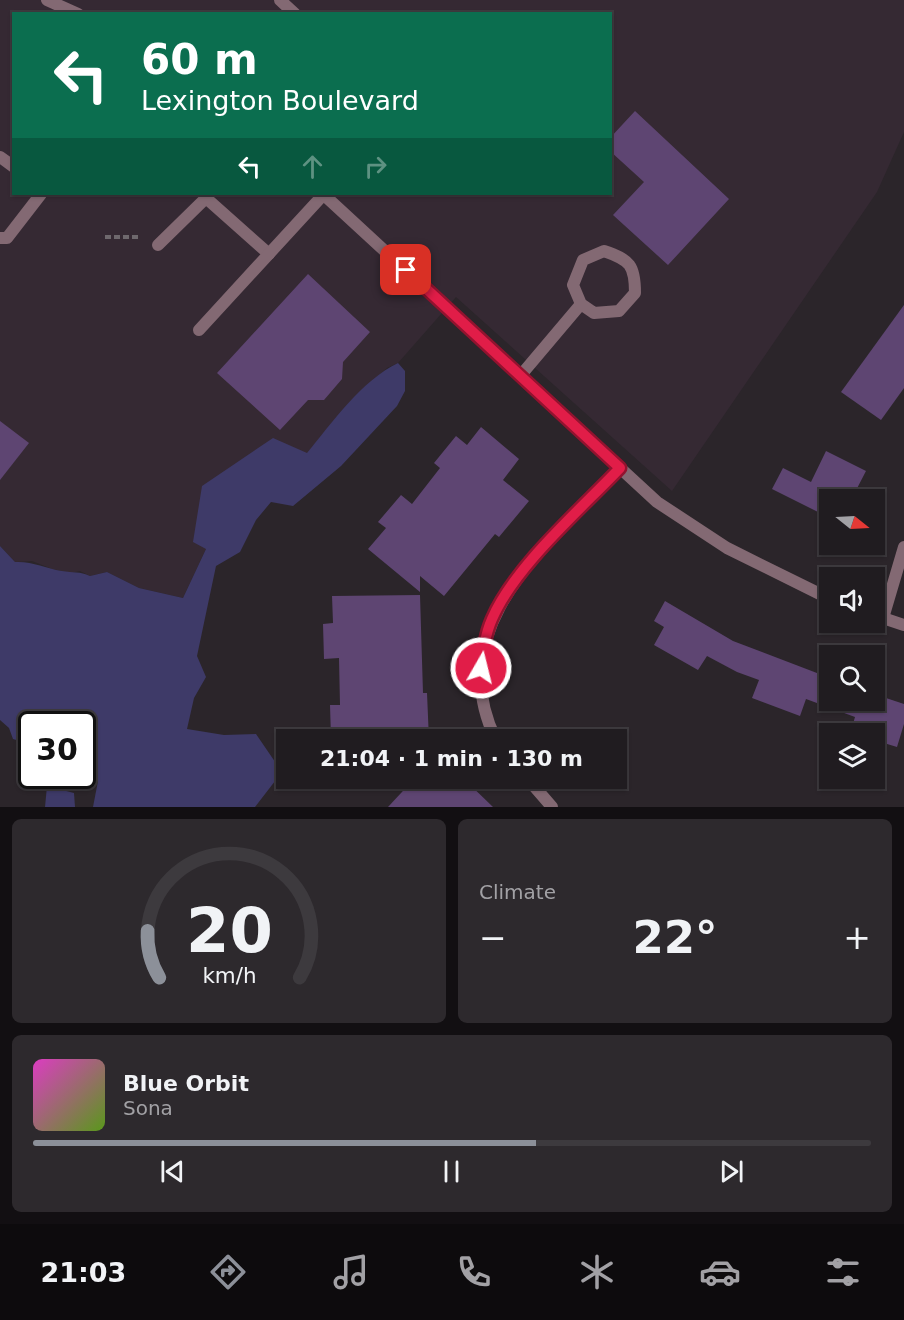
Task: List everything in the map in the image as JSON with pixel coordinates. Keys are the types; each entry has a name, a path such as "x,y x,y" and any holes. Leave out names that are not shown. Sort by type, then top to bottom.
{"street":[{"path":"47,0 74,12"},
{"path":"280,0 293,12"},
{"path":"0,238 7,238 40,195"},
{"path":"199,330 323,195"},
{"path":"325,195 657,502 727,548 819,594"},
{"path":"158,245 206,198 269,254"},
{"path":"604,251 625,259 635,274 635,293 619,311 594,313 581,304 573,285 583,260 604,251"},
{"path":"521,375 581,304"},
{"path":"492,729 484,710 481,668 484,642 492,619 506,593 527,566 620,468"},
{"path":"885,600 904,548"},
{"path":"885,618 904,625"},
{"path":"536,789 552,807"}],"path":[{"path":"105,237 139,236 158,245"}],"shaded area":[{"path":"0,0 904,0 904,132 877,192 672,491 456,297 398,363 387,368 343,409 307,454 206,549 183,598 139,588 107,572 90,576 80,571 71,573 52,569 32,561 15,562 0,546"},
{"path":"398,363 405,371 405,391 397,406 341,466 293,506 271,502 256,520 240,552 216,566 197,656 206,677 194,698 187,729 224,735 256,734 276,763 276,780 255,807 93,807 98,781 96,776 96,711 18,711 18,740 13,739 9,728 0,720 0,546 15,562 90,576 107,572 139,588 183,598 206,549 193,542 202,486 273,438 307,453 360,391"},
{"path":"47,789 74,793 75,807 45,807"}],"building":[{"path":"635,111 729,199 668,265 613,215 644,182 612,153 612,136"},
{"path":"308,274 370,332 343,362 342,379 324,400 308,400 280,430 217,373"},
{"path":"904,305 904,388 881,420 841,392"},
{"path":"0,421 29,443 0,480"},
{"path":"481,427 519,459 503,480 529,501 499,537 495,534 444,596 420,576 420,592 368,549 386,528 378,522 401,495 412,504 440,468 434,463 456,436 467,445"},
{"path":"826,451 866,471 857,489 819,489 819,512 772,489 783,468 811,482"},
{"path":"420,595 423,693 427,693 429,729 331,729 330,705 340,705 339,658 324,659 323,624 333,623 332,596"},
{"path":"665,601 733,641 819,674 819,704 806,699 800,716 752,698 759,680 737,672 707,656 698,670 654,645 664,627 654,621"},
{"path":"885,698 904,704 904,724 897,747 885,743 885,723 853,723 855,717 839,711 885,711"},
{"path":"405,789 474,789 493,807 388,807"}],"route":[{"path":"406,270 620,468 527,566 506,593 492,619 484,642 481,668"}]}
